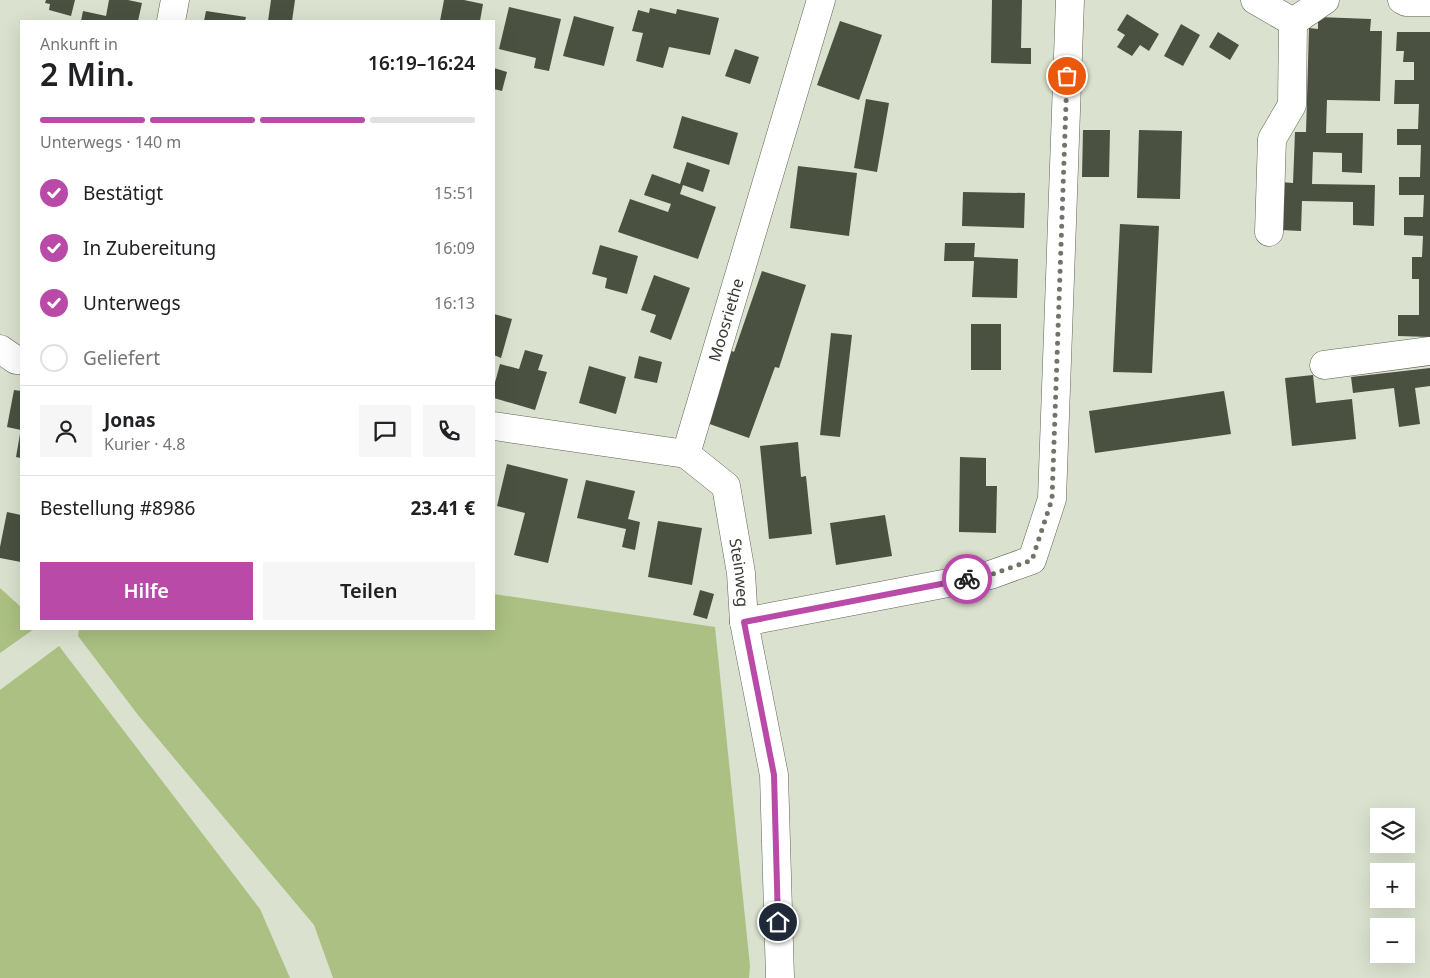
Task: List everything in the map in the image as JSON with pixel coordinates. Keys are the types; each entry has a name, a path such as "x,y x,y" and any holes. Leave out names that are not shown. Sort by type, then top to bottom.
{"street":[{"path":"171,20 175,0"},
{"name":"Moosriethe","path":"686,454 821,0"},
{"path":"744,622 990,575 1032,560 1052,499 1070,0"},
{"path":"1255,0 1294,22"},
{"path":"1294,22 1325,0"},
{"path":"1402,0 1406,2 1430,2"},
{"path":"1270,232 1272,139 1292,106 1294,22"},
{"path":"0,349 16,360 20,360"},
{"path":"1324,365 1430,351"},
{"path":"495,426 686,454"},
{"name":"Steinweg","path":"686,454 726,486 741,573 744,622 774,775 780,978"}],"green space":[{"path":"0,588 20,606 20,630 33,630 0,653"},
{"path":"495,594 715,627 750,966 749,978 333,978 314,925 138,715 78,636 79,630 495,630"},
{"path":"59,646 260,909 290,978 0,978 0,690"}],"building":[{"path":"46,0 75,0 71,16 49,10 50,4 45,3"},
{"path":"109,0 128,0 142,3 138,20 81,20 83,11 106,16"},
{"path":"271,0 295,0 292,20 268,20"},
{"path":"444,0 464,0 483,4 480,20 440,20"},
{"path":"992,0 1022,0 1021,48 1031,48 1031,64 991,63"},
{"path":"509,7 561,19 549,71 534,68 536,58 499,49"},
{"path":"650,8 676,14 677,9 719,18 710,55 669,47 663,68 636,61 643,33 632,31 638,10 649,13"},
{"path":"206,11 246,17 245,20 204,20"},
{"path":"1127,14 1159,34 1149,51 1140,45 1132,56 1117,47 1125,35 1117,30"},
{"path":"574,16 614,27 604,66 563,56"},
{"path":"1318,17 1371,19 1370,31 1382,31 1380,101 1327,100 1326,133 1363,133 1362,173 1342,172 1342,153 1313,152 1312,184 1375,185 1374,226 1353,225 1353,202 1302,201 1301,231 1280,230 1281,182 1293,183 1295,132 1306,132 1309,28 1318,29"},
{"path":"840,21 882,35 859,100 817,85"},
{"path":"1181,24 1200,35 1183,66 1164,56"},
{"path":"1218,32 1239,45 1230,60 1209,47"},
{"path":"1397,32 1430,32 1430,337 1398,336 1398,315 1419,315 1419,279 1412,279 1412,257 1422,257 1423,236 1404,235 1404,217 1423,217 1424,195 1399,195 1399,177 1420,177 1421,145 1397,145 1397,129 1418,129 1419,104 1394,104 1395,80 1414,80 1414,62 1403,62 1404,51 1396,51"},
{"path":"735,49 759,57 750,84 725,76"},
{"path":"495,68 507,72 502,91 495,89"},
{"path":"866,99 889,103 877,172 854,168"},
{"path":"682,116 738,133 729,165 673,148"},
{"path":"1083,130 1110,130 1109,177 1082,177"},
{"path":"1139,130 1182,131 1180,199 1137,198"},
{"path":"687,162 710,170 703,192 683,185 680,194 716,207 698,259 618,232 630,199 668,212 671,204 644,195 652,174 680,184"},
{"path":"798,166 857,173 849,236 790,228"},
{"path":"963,192 1025,193 1024,228 962,226"},
{"path":"1120,224 1159,226 1152,373 1113,372"},
{"path":"945,243 975,243 974,257 1018,259 1017,298 972,297 974,261 944,261"},
{"path":"600,245 638,256 627,294 605,288 607,278 592,274"},
{"path":"762,271 806,285 779,368 775,367 749,438 704,422 730,350 734,352"},
{"path":"654,275 690,288 671,340 650,332 656,315 641,310"},
{"path":"495,314 512,319 501,358 495,355"},
{"path":"971,324 1001,324 1001,370 971,370"},
{"path":"831,333 852,335 840,437 820,435"},
{"path":"525,350 543,355 538,370 547,372 535,410 495,398 495,382 500,364 519,369"},
{"path":"639,356 662,362 657,383 634,378"},
{"path":"589,366 626,377 616,414 579,403"},
{"path":"1430,368 1430,386 1415,388 1420,424 1399,427 1394,388 1353,393 1351,377"},
{"path":"1313,375 1316,403 1352,399 1356,439 1292,446 1285,378"},
{"path":"14,390 20,391 20,430 7,427"},
{"path":"1224,391 1231,434 1095,453 1089,411"},
{"path":"20,434 20,458 16,457"},
{"path":"798,442 801,477 806,476 812,534 769,539 760,446"},
{"path":"960,457 986,458 986,486 997,486 996,533 959,532"},
{"path":"507,464 568,479 548,563 514,555 525,513 497,506"},
{"path":"586,480 635,491 628,519 640,522 635,550 622,547 626,529 577,518"},
{"path":"7,512 20,515 20,562 0,558 0,547"},
{"path":"885,515 892,556 836,565 830,523"},
{"path":"658,521 702,528 692,585 648,577"},
{"path":"700,590 714,594 707,619 693,615"}],"way so far":[{"path":"967,579 990,575 1032,560 1052,499 1067,76"}],"route":[{"path":"778,922 774,775 744,622 967,579"}]}
